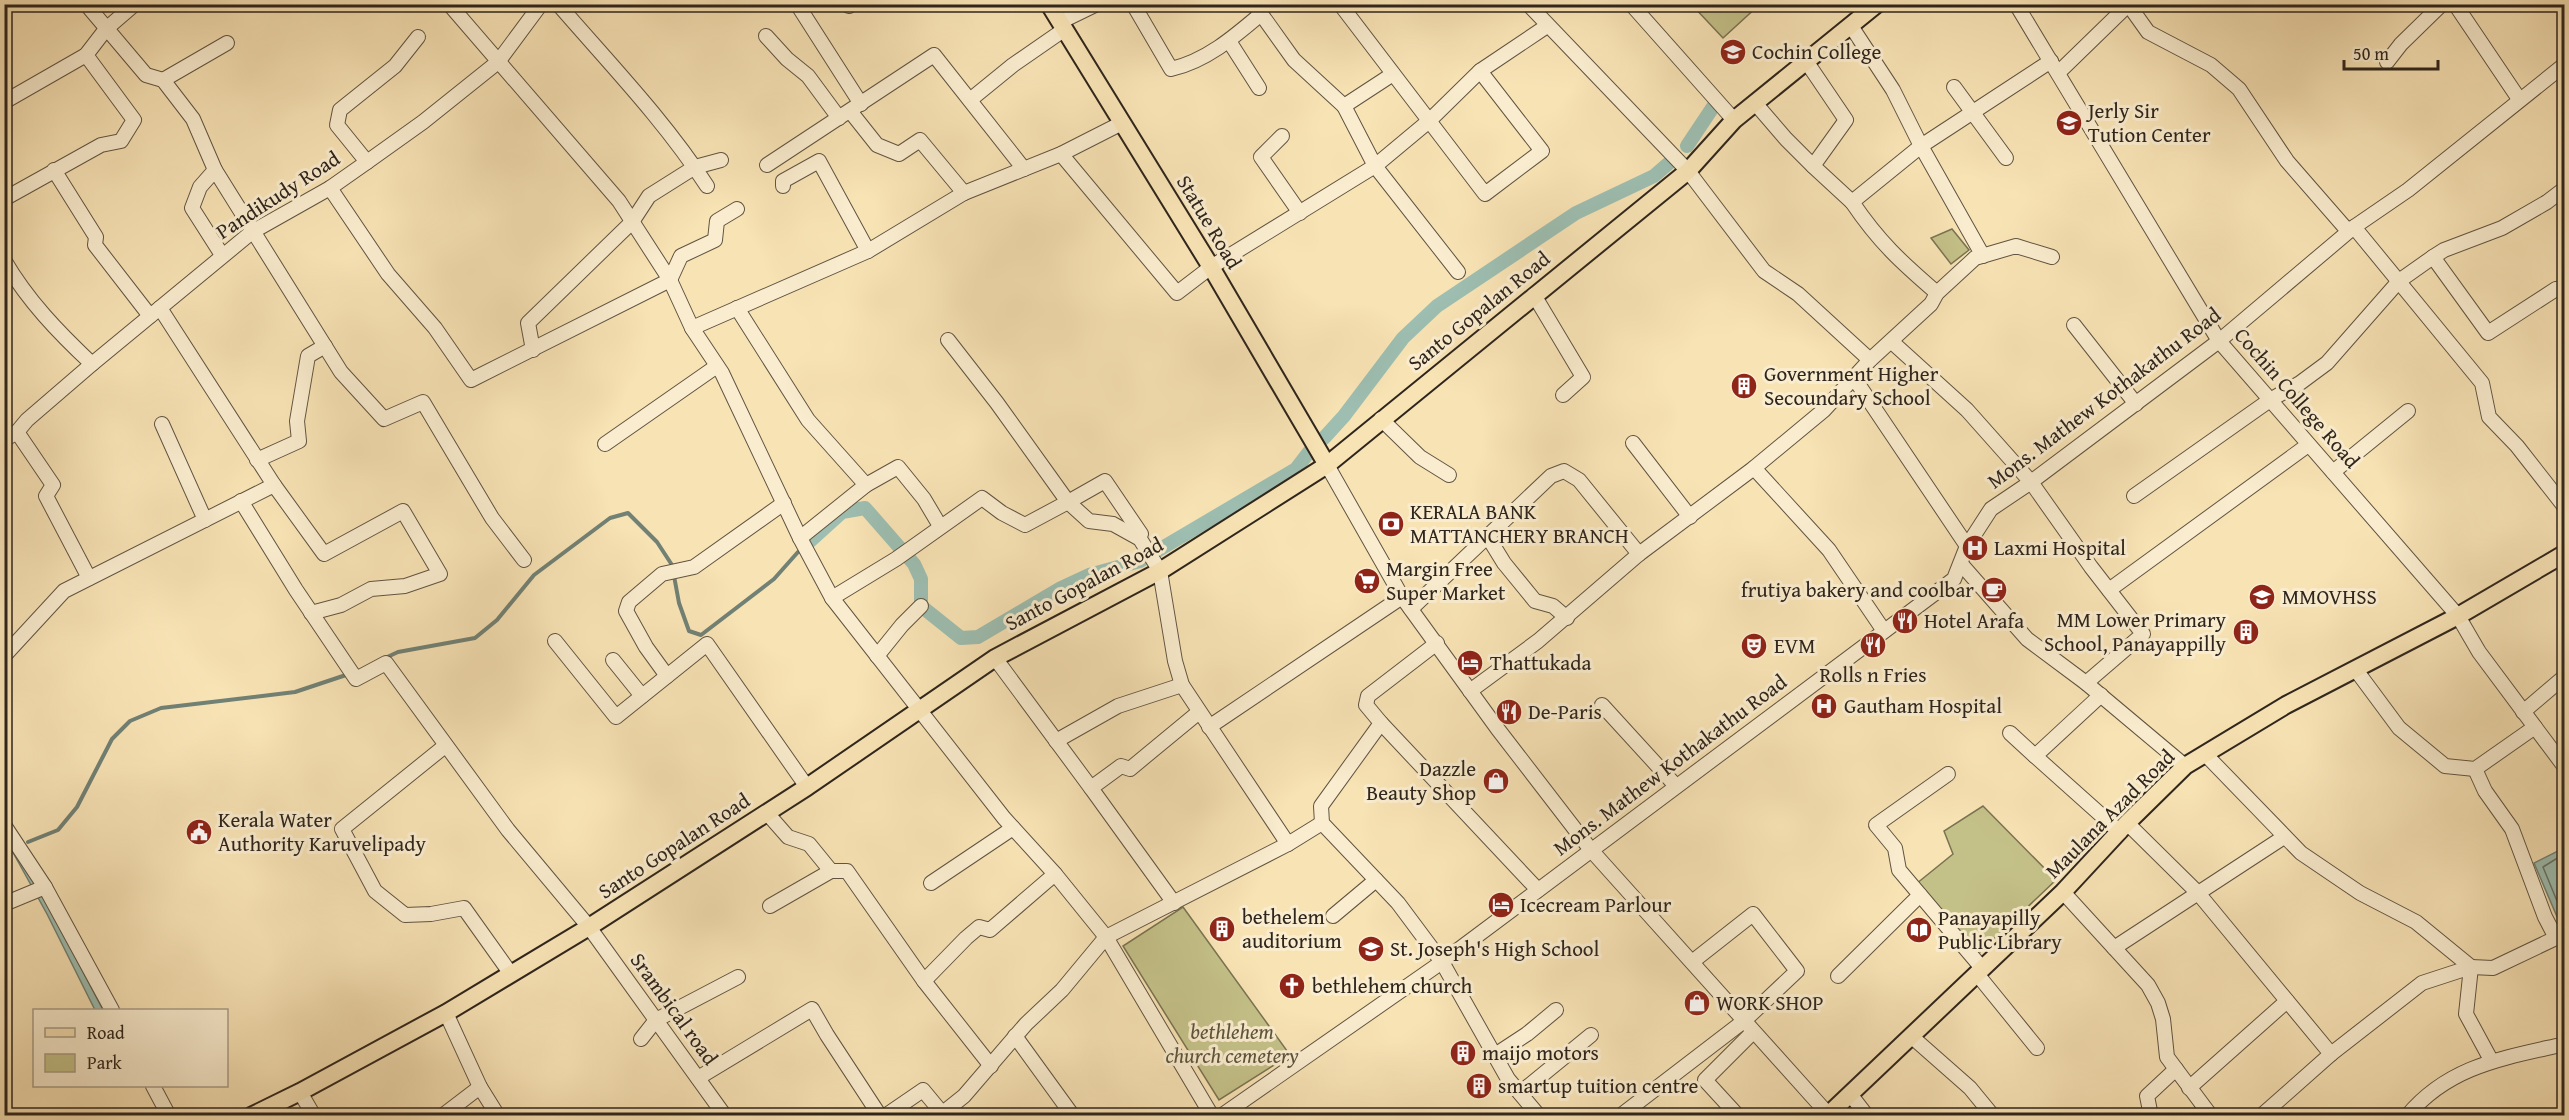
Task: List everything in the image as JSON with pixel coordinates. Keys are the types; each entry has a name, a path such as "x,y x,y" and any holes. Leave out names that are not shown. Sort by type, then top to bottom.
{"main road":[{"name":"Statue Road","path":"1049,4 1211,267 1327,465"},
{"name":"Santo Gopalan Road","path":"250,1116 300,1092 446,1013 589,927 807,787 995,658 1153,561 1327,465 1688,171 1734,120 1876,4"},
{"name":"Maulana Azad Road","path":"1828,1115 2063,892 2185,765 2206,755 2286,705 2458,616 2565,554"}],"street":[{"path":"86,4 146,75 163,80 193,119 215,170 341,372 384,419 423,402 492,518 524,560"},
{"path":"4,102 86,55 106,29 135,4"},
{"path":"449,4 619,201 670,280 692,328 717,366 800,538 832,597 1013,828 1055,874 1106,937 1212,1116"},
{"name":"Pandikudy Road","path":"4,440 17,432 27,420 92,364 252,232 330,188 423,122 498,62 542,4"},
{"path":"558,4 695,168 707,186"},
{"path":"797,4 850,111 877,146 899,154 920,140 964,192"},
{"path":"970,100 1062,25 1097,4"},
{"path":"1133,4 1171,69 1187,65 1229,41 1257,9 1294,60 1344,106 1375,166 1458,272"},
{"path":"1340,4 1485,194 1542,151 1480,71"},
{"path":"1527,4 1688,171 1764,271 1798,294 1870,360"},
{"path":"1631,4 1734,120"},
{"name":"Cochin College Road","path":"2016,4 2219,341 2458,616 2479,652 2564,766"},
{"path":"2387,62 2401,44 2442,4"},
{"path":"2455,4 2519,99"},
{"path":"1852,202 1921,146 1972,112 2055,66 2129,5 2148,32 2211,65 2239,89 2287,161 2399,281 2482,383 2489,417 2517,447 2565,506"},
{"path":"1061,154 1177,293 1211,267 1375,166 1429,122 1480,71 1547,26"},
{"path":"1851,26 1893,90 1921,146 1983,256"},
{"path":"766,36 787,58 850,111"},
{"path":"367,162 337,125 340,110 395,66 418,37"},
{"path":"1229,41 1260,88"},
{"path":"163,80 227,43"},
{"path":"4,199 101,145 121,141 134,120 86,55"},
{"path":"767,165 934,55 1024,169"},
{"path":"1806,61 1846,120 1813,166"},
{"name":"Mons. Mathew Kothakathu Road","path":"1221,1116 1442,962 1954,579 1962,565 1967,546 1991,509 2031,482 2219,341 2351,229 2409,190 2565,64"},
{"path":"1344,106 1393,74"},
{"path":"1954,87 2006,158"},
{"path":"1755,103 1786,139 1852,202 1872,232 1890,252 1937,293"},
{"path":"692,328 868,252 964,192 1061,154 1122,123"},
{"path":"1282,136 1261,158 1300,213"},
{"path":"532,350 528,323 632,222 649,196 695,168 721,160"},
{"path":"783,186 783,181 819,161 868,252"},
{"path":"54,170 96,237 95,245 155,312 324,554 404,511 440,574 405,586 371,589 342,605 311,612 241,501"},
{"path":"215,170 200,187 192,208 222,255"},
{"path":"330,188 388,274 435,328 471,380 670,280 681,256 715,240 717,221 737,209"},
{"path":"2134,496 2326,363 2399,281 2444,250 2502,228 2565,189"},
{"path":"1470,691 1567,618 1640,554 1754,468 1824,410 1870,360 1931,304 1937,293 1976,258 2016,246 2052,257"},
{"path":"2433,257 2488,333 2556,289 2564,289"},
{"path":"4,261 23,291 48,321 92,364"},
{"path":"1534,295 1583,377 1563,395"},
{"path":"737,308 808,420 866,485"},
{"path":"2074,325 2136,404"},
{"path":"948,340 997,403 1068,502 1089,521 1113,524 1140,539 1153,561 1182,685 1288,844"},
{"path":"1892,342 1967,410 2031,482 2143,634 2086,683"},
{"path":"257,460 299,441 297,420 308,356 325,346"},
{"path":"606,444 717,366"},
{"path":"1854,378 1967,546"},
{"path":"2333,472 2408,411"},
{"path":"1382,419 1420,457 1449,475"},
{"path":"162,424 205,520"},
{"path":"17,432 53,485 46,496 89,578"},
{"path":"1633,443 1690,517"},
{"path":"2109,590 2308,445"},
{"path":"1327,465 1402,597 1591,850 1828,1115"},
{"path":"800,538 866,485 898,467 924,499 940,526"},
{"path":"1754,468 1828,550 1884,631"},
{"path":"1411,609 1551,476 1564,471 1579,480 1640,554"},
{"path":"832,597 896,559 982,498 1002,513 1025,525 1105,482 1141,534"},
{"path":"4,656 64,591 274,485"},
{"path":"667,676 646,647 626,611 629,602 662,574 693,567 784,503"},
{"path":"1488,537 1504,563 1535,601 1553,606 1567,618"},
{"path":"1962,565 2027,639 2086,683 2185,765"},
{"path":"1209,727 1402,597"},
{"path":"877,656 921,606"},
{"name":"Srambical road","path":"311,612 352,673 386,663 508,830 589,927 725,1116"},
{"path":"555,640 616,717 707,644 807,787"},
{"path":"1437,644 1368,696 1366,705 1538,890"},
{"path":"995,658 1174,903"},
{"path":"613,660 642,696"},
{"path":"2356,670 2399,728 2445,766 2475,769 2535,727"},
{"path":"2523,712 2565,677"},
{"path":"1056,741 1118,706 1182,685"},
{"path":"2035,756 2101,696"},
{"path":"1602,705 1676,786"},
{"path":"1091,788 1121,766 1130,769 1199,711"},
{"path":"1381,723 1321,806 1322,823 1398,903 1442,962 1509,1079 1539,1116"},
{"path":"2010,733 2199,893 2331,1054"},
{"path":"445,746 342,828 375,891 405,915 431,914 464,908 511,974"},
{"path":"2206,755 2301,853 2360,892 2416,922 2471,967"},
{"path":"2261,1116 2331,1054 2422,983 2471,967 2493,968 2560,934 2545,917 2512,829 2485,791 2475,769"},
{"path":"1948,774 1876,825 1895,848 1899,870 1980,971 2037,1048"},
{"path":"767,813 788,837 809,844 831,871"},
{"path":"885,1116 923,1090 941,1114 964,1096 1016,1036 1062,990 1106,937 1288,844 1322,823"},
{"path":"4,825 111,1009"},
{"path":"931,883 1013,828"},
{"path":"2114,948 2284,837"},
{"path":"770,906 831,871 847,871 924,981 990,1066"},
{"path":"924,981 979,927 990,930 1055,874"},
{"path":"1333,916 1376,880"},
{"path":"4,904 40,890"},
{"path":"2063,892 2148,985 2158,1003 2163,1019 2167,1057 2211,1116"},
{"path":"1838,976 1920,895"},
{"path":"1692,962 1753,914 1797,971 1705,1080 1738,1116"},
{"path":"2471,967 2466,1014 2491,1060"},
{"path":"641,1039 656,1020 738,977"},
{"path":"2189,1088 2287,1001"},
{"path":"698,1078 813,1009 827,1035 880,1116"},
{"path":"1495,1055 1527,1034 1557,1010"},
{"path":"446,1013 480,1087 498,1116"},
{"path":"1620,1116 1749,1026"},
{"path":"1520,1094 1591,1035"},
{"path":"1016,1036 1073,1116"},
{"path":"1911,1036 1970,1088 1993,1116"},
{"path":"2415,1112 2454,1077 2491,1060 2556,1046"},
{"path":"2151,1116 2147,1096 2176,1069"},
{"path":"154,1087 169,1116"},
{"path":"442,1116 480,1087"},
{"path":"300,1092 314,1116"},
{"path":"1850,1094 1867,1116"}],"green space":[{"path":"1692,5 1759,5 1723,38"},
{"path":"1952,229 1969,250 1951,264 1931,238"},
{"path":"1983,806 2056,880 1980,952 1916,884 1953,854 1944,831"},
{"name":"bethlehem church cemetery","path":"1183,907 1290,1055 1219,1100 1123,946"}],"water":[{"path":"5,838 17,846 102,1009 94,1009 47,914"},
{"path":"2564,848 2564,923 2561,926 2534,863"}],"waterway":[{"path":"1687,146 1715,104"},
{"path":"1324,438 1344,416 1403,338 1437,306 1576,213 1654,176 1669,163"},
{"path":"810,541 842,512 865,508 914,564 921,579 921,606 961,638 978,637 1061,588 1089,575 1140,561 1296,469 1309,452"},
{"path":"383,659 398,652 475,638 497,620 534,575 610,518 628,513 657,542 672,565 679,603 689,631 701,635 774,579 798,552"},
{"path":"28,842 58,830 77,807 112,739 130,721 161,708 295,692 349,674"}],"place":[{"name":"Cochin College","path":"1733,52"},
{"name":"Jerly Sir Tution Center","path":"2069,123"},
{"name":"Government Higher Secoundary School","path":"1744,386"},
{"name":"KERALA BANK MATTANCHERY BRANCH","path":"1391,524"},
{"name":"Laxmi Hospital","path":"1975,548"},
{"name":"Margin Free Super Market","path":"1367,581"},
{"name":"frutiya bakery and coolbar","path":"1994,590"},
{"name":"MMOVHSS","path":"2262,597"},
{"name":"Hotel Arafa","path":"1905,621"},
{"name":"MM Lower Primary School, Panayappilly","path":"2246,632"},
{"name":"Rolls n Fries","path":"1873,645"},
{"name":"EVM","path":"1754,646"},
{"name":"Thattukada","path":"1470,663"},
{"name":"Gautham Hospital","path":"1824,706"},
{"name":"De-Paris","path":"1509,712"},
{"name":"Dazzle Beauty Shop","path":"1496,781"},
{"name":"Kerala Water Authority Karuvelipady","path":"199,832"},
{"name":"Icecream Parlour","path":"1501,905"},
{"name":"bethelem auditorium","path":"1222,929"},
{"name":"Panayapilly Public Library","path":"1919,930"},
{"name":"St. Joseph's High School","path":"1371,949"},
{"name":"bethlehem church","path":"1292,986"},
{"name":"WORK SHOP","path":"1697,1003"},
{"name":"maijo motors","path":"1463,1053"},
{"name":"smartup tuition centre","path":"1479,1086"}]}
